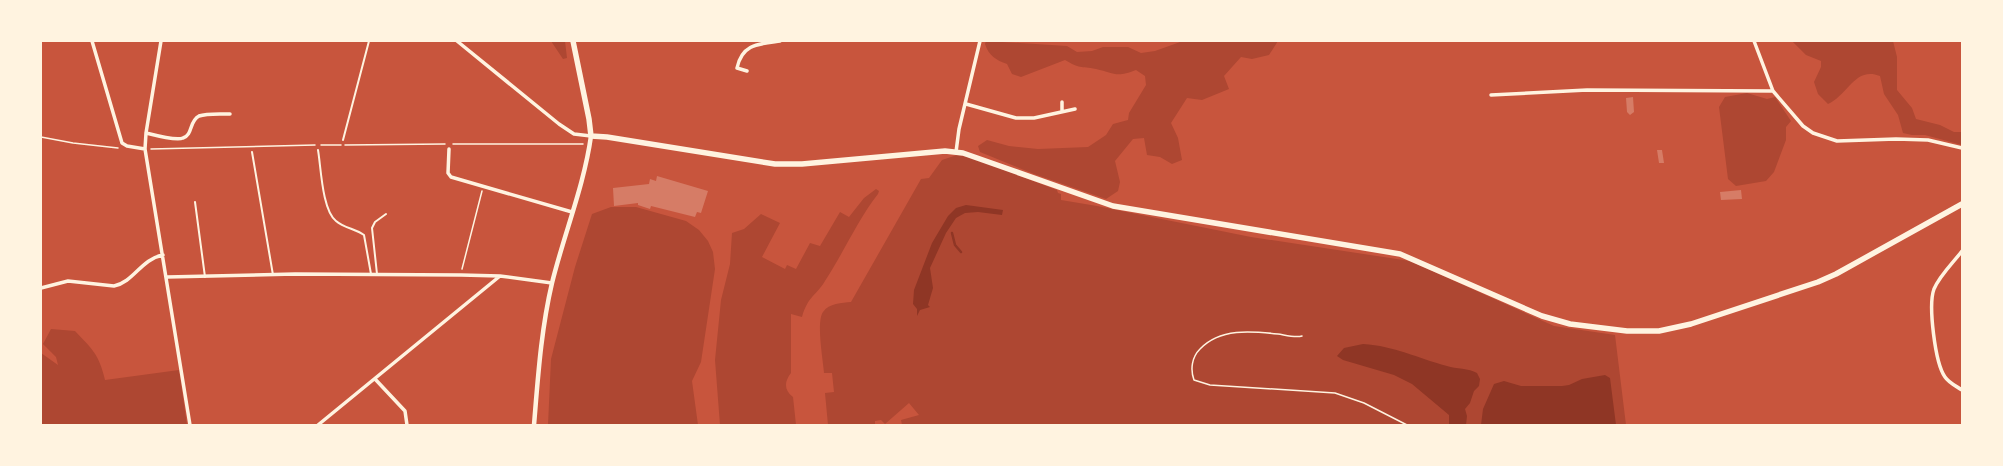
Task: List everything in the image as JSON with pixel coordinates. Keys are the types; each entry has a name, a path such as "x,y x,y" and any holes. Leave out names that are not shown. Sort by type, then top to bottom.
{"main road":[{"path":"573,41 591,136 607,137 775,164 802,164 956,152 979,157 1113,206 1400,254 1542,316 1570,324 1626,331 1659,331 1692,324 1818,282 1836,274 1962,204"}],"street":[{"path":"92,41 122,143 127,146 145,149"},
{"path":"161,41 146,133 145,149 190,425"},
{"path":"457,41 559,124 574,134 591,136 586,165 552,283 540,350 534,425"},
{"path":"747,71 737,68 742,54 747,49 761,44 780,41"},
{"path":"956,152 980,41"},
{"path":"1754,41 1772,92 1803,126 1824,138 1837,141 1896,139 1928,140 1962,148"},
{"path":"1491,95 1587,90 1772,92"},
{"path":"1062,102 1062,112"},
{"path":"966,104 1016,118 1034,118 1075,109"},
{"path":"146,133 180,139 185,138 189,133 193,122 197,118 201,116 230,114"},
{"path":"449,149 448,173 451,177 572,212"},
{"path":"1962,251 1935,287 1932,306 1938,358 1944,376 1951,383 1962,390"},
{"path":"41,288 68,281 114,286 121,284 150,259 163,255"},
{"path":"167,277 273,275 461,275 500,276 552,283"},
{"path":"318,425 500,276"},
{"path":"375,379 405,411 407,425"}],"lane":[{"path":"343,140 369,41"},
{"path":"318,150 326,202 331,214 335,221 364,235 371,275"},
{"path":"252,152 273,275"},
{"path":"195,202 205,277"},
{"path":"378,275 372,228 375,222 386,214"}],"path":[{"path":"41,137 119,148 127,146"},
{"path":"145,149 318,145 590,145"},
{"path":"461,275 483,187"},
{"path":"1302,336 1235,332 1214,338 1196,352 1193,361 1192,375 1194,380 1210,385 1335,393 1364,403 1407,425"}],"shaded area":[{"path":"551,41 565,41 567,58 563,59"},
{"path":"986,41 1067,46 1077,52 1092,51 1103,47 1128,47 1141,53 1155,51 1183,41 1278,41 1269,55 1252,59 1241,57 1224,76 1229,89 1202,100 1187,98 1171,123 1178,138 1182,160 1172,164 1160,157 1147,155 1144,138 1133,139 1115,161 1120,182 1118,191 1106,199 1034,174 980,152 978,146 987,140 1009,146 1038,149 1088,147 1106,135 1113,124 1128,120 1129,113 1146,85 1145,76 1136,70 1124,74 1115,74 1077,66 1065,60 1021,77 1012,74 1007,64 991,55 985,44"},
{"path":"1792,41 1893,41 1897,57 1897,90 1912,108 1916,119 1940,125 1954,132 1962,132 1962,145 1925,135 1903,133 1898,115 1884,94 1880,76 1871,74 1858,78 1835,100 1828,104 1818,94 1814,82 1821,67 1821,61 1806,55"},
{"path":"1747,93 1767,99 1775,97 1791,121 1786,127 1786,140 1774,172 1766,181 1736,186 1728,179 1719,107 1725,97"},
{"path":"957,155 973,158 1057,190 1058,193 1061,194 1061,200 1251,237 1410,261 1554,326 1615,335 1626,425 902,425 901,420 919,415 909,403 885,424 881,420 875,421 875,425 828,425 825,393 834,392 832,373 824,373 820,332 821,317 823,312 832,305 851,302 921,179 929,178 942,160"},
{"path":"876,189 879,191 878,194 870,204 822,286 810,300 802,317 791,314 791,373 787,380 786,386 788,392 793,397 796,425 720,425 715,360 721,300 730,264 732,233 744,229 761,214 780,223 762,257 785,269 787,265 796,269 810,243 820,246 840,212 849,217 864,198"},
{"path":"966,205 1003,210 1002,215 978,212 965,213 956,218 946,233 930,268 933,288 928,305 930,307 920,310 917,316 917,309 913,304 914,290 932,243 948,216 956,208"},
{"path":"611,207 636,207 686,221 699,230 708,241 713,252 715,269 701,362 692,381 698,425 548,425 551,359 575,267 592,214"},
{"path":"51,329 75,331 94,352 103,371 105,380 179,370 187,425 41,425 41,353 58,365 56,357 43,344"},
{"path":"1363,344 1385,347 1454,368 1470,370 1477,373 1480,379 1479,386 1474,391 1470,403 1465,409 1467,416 1466,425 1449,425 1449,415 1412,384 1394,375 1343,360 1337,356 1344,348"},
{"path":"1605,375 1610,378 1616,425 1481,425 1483,409 1494,384 1504,381 1521,386 1562,386 1569,385 1582,379"}],"building":[{"path":"1633,97 1634,112 1630,115 1627,112 1626,98"},
{"path":"1657,150 1662,150 1664,163 1659,163"},
{"path":"657,176 708,191 701,213 697,212 695,217 651,206 650,209 638,205 638,203 614,206 613,188 649,184 650,179 656,181"},
{"path":"1741,190 1742,199 1721,200 1720,192"}],"waterway":[{"path":"952,233 955,245 961,252"}]}
